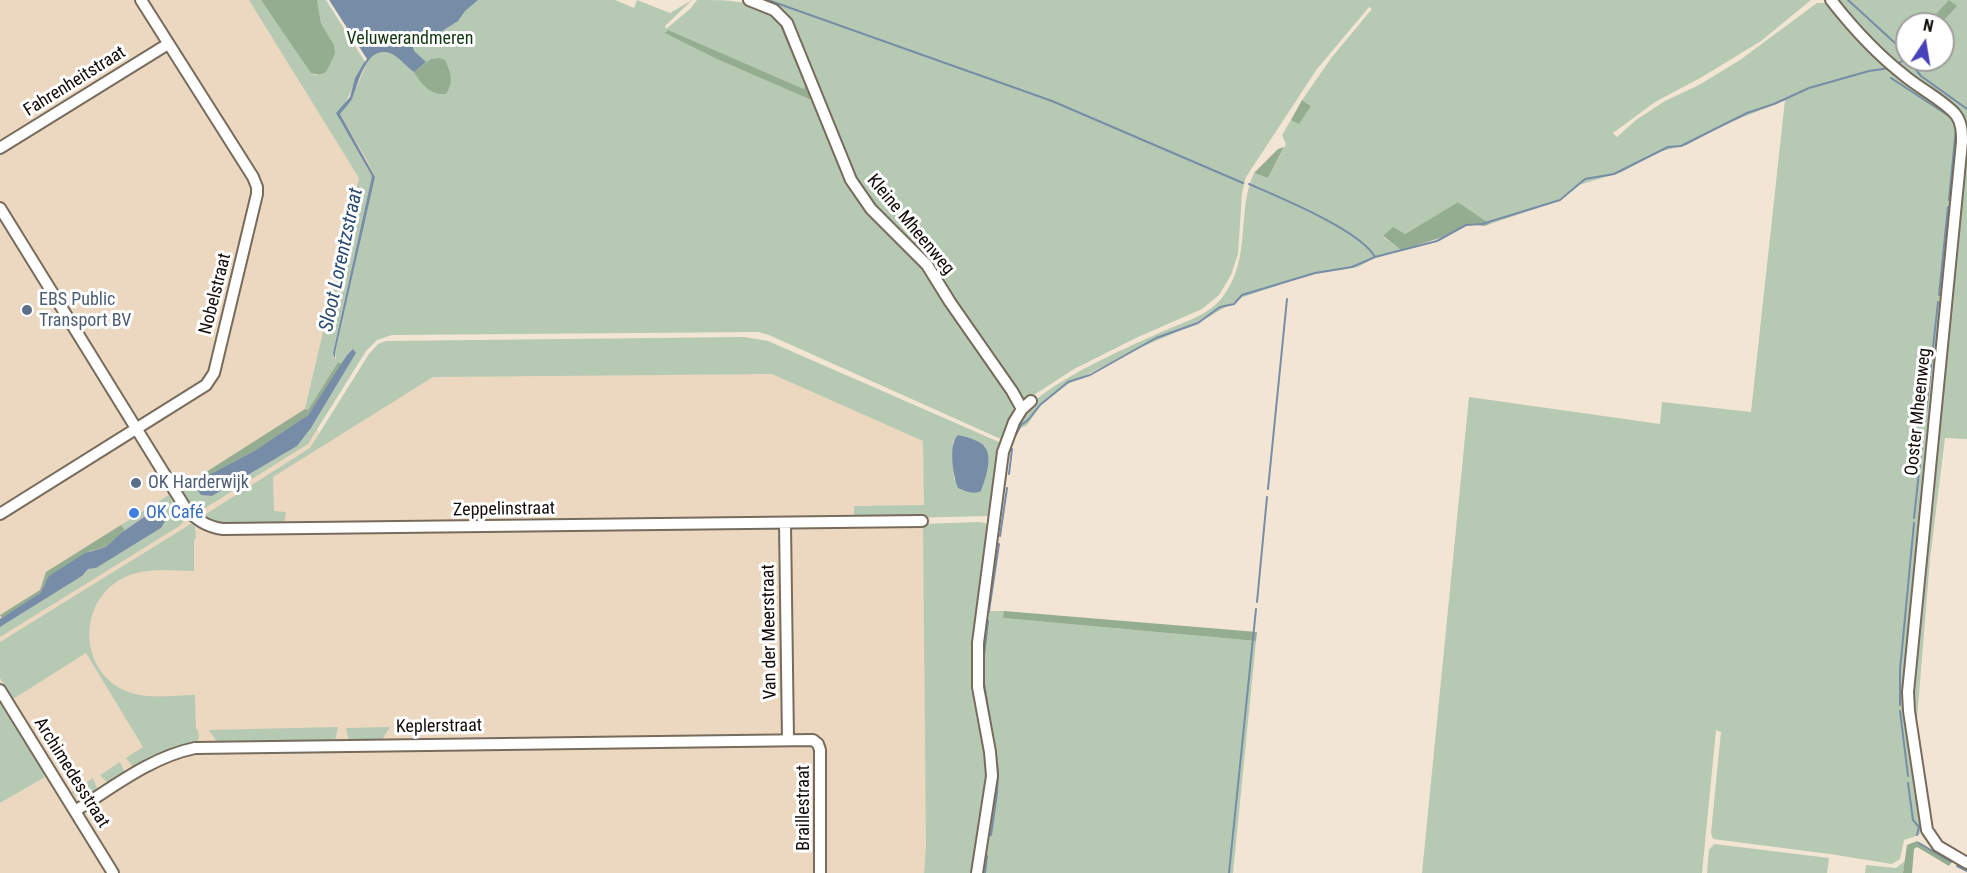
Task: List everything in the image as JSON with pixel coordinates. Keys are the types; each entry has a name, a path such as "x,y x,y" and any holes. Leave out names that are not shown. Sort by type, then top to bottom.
{"street":[{"name":"Nobelstraat","path":"0,514 206,385 214,373 258,194 257,188 253,177 141,0"},
{"name":"Kleine Mheenweg","path":"749,0 774,10 787,23 851,180 871,210 927,265 1012,390 1022,409"},
{"name":"Ooster Mheenweg","path":"1831,0 1841,14 1889,63 1954,113 1962,129 1908,692 1927,830 1938,846 1967,863"},
{"name":"Fahrenheitstraat","path":"0,148 168,44"},
{"name":"Zeppelinstraat","path":"0,208 135,430 186,508 197,520 215,528 922,521"},
{"path":"977,873 992,776 978,687 977,652 1004,453 1014,422 1022,409 1031,401"},
{"name":"Van der Meerstraat","path":"785,524 788,740"},
{"name":"Archimedesstraat","path":"0,690 113,873"},
{"name":"Keplerstraat","path":"75,810 156,760 195,748 788,740 813,740 818,744"},
{"name":"Braillestraat","path":"818,744 820,750 820,873"}],"shaded area":[{"path":"0,0 271,0 379,172 312,420 321,437 431,374 776,373 929,437 933,847 930,873 0,873 0,803 45,777 0,701"}],"green space":[{"name":"Veluwerandmeren","path":"249,0 261,0 314,75 322,75 334,54 334,45 321,23 318,7 313,0 615,0 634,8 637,0 670,13 692,0 665,26 666,29 697,0 742,2 763,8 773,13 784,25 791,41 804,89 667,30 719,60 807,98 815,94 846,177 918,258 1015,404 1003,440 758,332 392,335 377,340 366,351 308,444 197,513 180,491 181,488 192,481 201,495 212,496 297,446 311,428 356,353 342,364 338,362 308,410 305,409 359,178","holes":["363,66 365,67 352,98 340,114 375,177 335,353 336,359 334,359 333,353 372,176 337,112 346,101 359,72"]},
{"path":"261,0 317,0 321,23 334,45 335,54 326,72 320,75 311,73"},
{"path":"753,0 1811,0 1761,41 1655,102 1613,133 1617,137 1636,120 1665,101 1699,85 1740,60 1817,3 1827,3 1876,54 1895,69 1895,72 1899,72 1946,108 1959,122 1906,692 1923,826 1919,835 1904,840 1900,859 1892,864 1713,839 1711,833 1721,732 1716,730 1702,873 1422,873 1469,397 1660,424 1662,402 1751,412 1785,100 1719,127 1687,145 1658,152 1622,172 1579,185 1547,205 1490,224 1458,202 1405,234 1383,237 1401,250 1378,256 1358,267 1309,275 1243,297 1198,323 1144,346 1068,384 1042,404 1027,425 1013,432 1024,412 1035,401 1070,377 1111,355 1198,316 1219,302 1233,280 1238,265 1246,203 1254,173 1268,178 1286,144 1282,135 1291,120 1299,123 1311,106 1302,100 1332,57 1372,9 1369,7 1317,69 1246,177 1242,193 1238,254 1231,275 1219,295 1202,309 1138,337 1074,369 1026,400 1021,400 951,299 857,185 790,23"},
{"path":"1836,0 1967,0 1967,439 1945,438 1930,559 1917,719 1911,712 1964,126 1904,72 1955,72 1955,12 1895,12 1895,64"},
{"path":"1949,0 1957,6 1951,12 1938,12"},
{"path":"783,21 815,94 809,99 719,60 665,33 668,30 804,89 805,86 781,28 780,24"},
{"path":"431,59 445,60 451,77 446,94 435,93 427,88 414,72"},
{"path":"1302,100 1311,106 1299,124 1291,120"},
{"path":"1284,147 1268,178 1254,173 1278,149"},
{"path":"1458,202 1490,224 1484,226 1470,224 1440,238 1401,250 1383,236 1393,227 1405,234"},
{"path":"744,337 768,341 999,442 1001,446 990,516 858,519 854,514 854,506 924,505 923,441 772,374 433,377 273,477 274,511 286,512 284,525 233,526 204,518 206,514 310,448 369,354 378,344 386,341","holes":["958,435 985,446 987,463 981,491 954,479 953,442"]},
{"path":"338,362 342,364 308,415 254,451 197,481 196,488 192,481 305,409 308,410"},
{"path":"169,495 185,519 181,525 0,637 0,627 82,576 88,569 96,568 161,528 157,508 125,530 121,525"},
{"path":"194,522 196,537 194,540 194,571 147,571 129,575 107,590 97,604 91,620 89,637 92,653 99,669 110,681 134,694 195,695 196,729 199,738 196,744 134,768 126,758 143,747 86,653 13,699 0,678 0,642"},
{"path":"985,523 990,528 974,660 988,775 974,873 924,873 926,847 923,524"},
{"path":"121,525 125,530 106,547 90,551 45,583 40,593 2,618 0,615 40,590 46,572"},
{"path":"986,611 1004,611 1004,618 1256,641 1233,873 980,873 994,794 980,672"},
{"path":"1004,611 1257,632 1256,641 1003,618"},
{"path":"0,699 32,746 45,777 0,803"},
{"path":"338,727 335,741 217,742 209,730"},
{"path":"390,727 381,741 349,741 346,728"},
{"path":"120,762 125,773 109,784 100,775"},
{"path":"93,778 98,791 92,795 91,793 78,796 71,792"},
{"path":"1917,841 1951,863 1949,866 1917,847 1914,849 1912,873 1903,873 1907,845"},
{"path":"1714,844 1829,858 1827,873 1707,873 1709,850"},
{"path":"1905,861 1903,873 1865,873 1866,865 1896,868"}],"water":[{"path":"329,0 478,0 465,11 458,21 439,33 412,42 414,51 426,62 414,72 392,54 383,52 376,54 365,66 352,99 340,114 375,177 335,360 333,353 372,176 336,113 350,97 355,78 366,59"},
{"path":"353,349 356,353 311,428 297,446 212,496 201,495 196,488 197,481 254,451 308,415"},
{"path":"958,435 980,442 985,447 988,463 981,491 975,493 958,488 954,476 952,453"},
{"path":"157,508 161,508 168,516 161,528 96,568 88,569 82,576 0,627 0,619 40,593 49,576 85,553 106,547 121,533"}],"pier":[{"path":"326,0 329,0 367,59 365,62"}],"waterway":[{"path":"768,0 1052,101 1243,183"},
{"path":"1848,0 1895,43"},
{"path":"1013,440 1021,425 1040,405 1068,382 1090,375 1156,338 1198,323 1220,307 1234,304 1242,295 1315,273 1352,267 1375,257 1437,241 1466,225 1482,224 1560,200 1585,179 1614,174 1668,147 1681,146 1747,113 1809,88 1869,71 1890,68"},
{"path":"1918,72 1967,109"},
{"path":"1891,78 1952,118"},
{"path":"1949,200 1956,128"},
{"path":"1249,184 1336,225 1367,247 1375,257"},
{"path":"1939,295 1948,207"},
{"path":"1268,489 1287,299"},
{"path":"1925,421 1938,302"},
{"path":"1914,518 1923,435"},
{"path":"1009,474 1012,449"},
{"path":"1000,536 1007,488"},
{"path":"1257,602 1267,497"},
{"path":"1900,705 1900,670 1914,523"},
{"path":"989,611 999,544"},
{"path":"1229,873 1256,609"},
{"path":"983,664 988,621"},
{"path":"984,683 998,771 991,835"},
{"path":"1900,711 1908,776"},
{"path":"1908,783 1913,820 1919,827 1917,835"},
{"path":"1919,843 1951,862"},
{"path":"985,873 987,856"},
{"path":"1957,866 1967,871"}],"place":[{"name":"EBS Public Transport BV","path":"27,310"},
{"name":"OK Harderwijk","path":"136,483"},
{"name":"OK Café","path":"134,513"}],"water label":[{"name":"Sloot Lorentzstraat","path":"342,260"}]}
